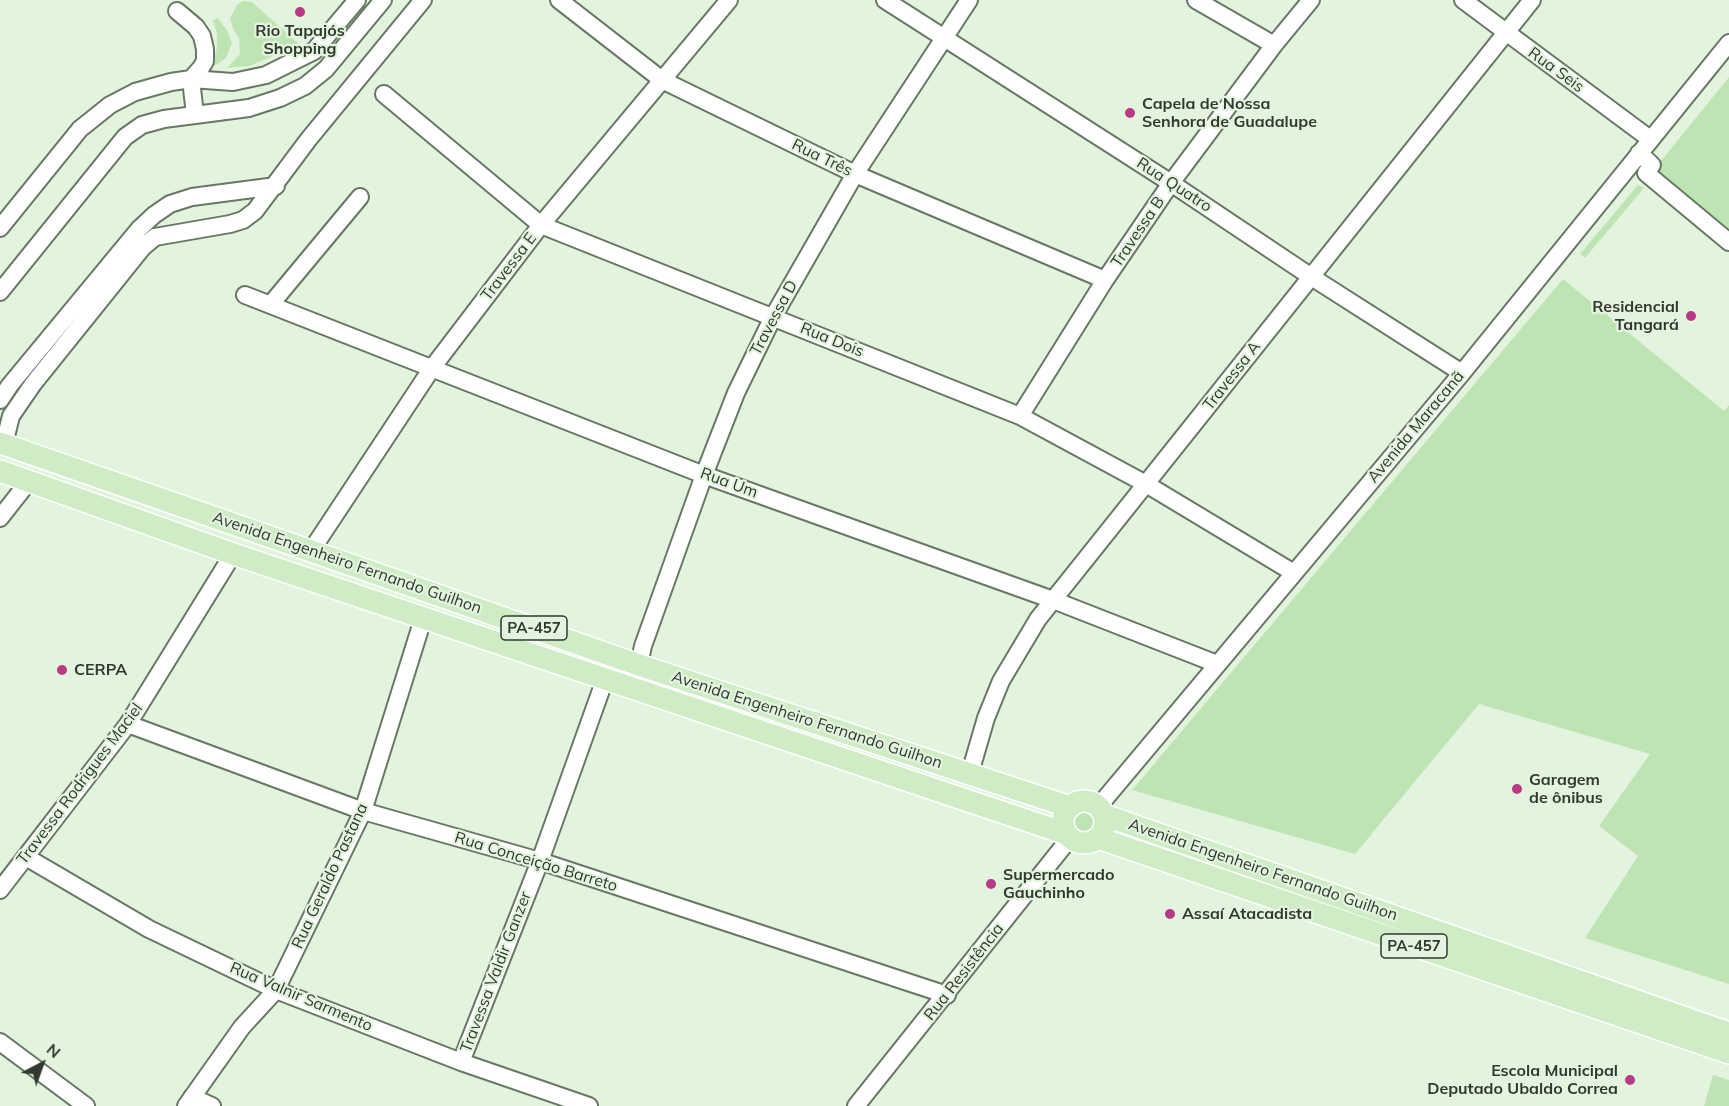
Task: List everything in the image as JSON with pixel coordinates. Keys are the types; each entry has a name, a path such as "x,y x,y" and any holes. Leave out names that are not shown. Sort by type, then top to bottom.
{"main road":[{"name":"Avenida Engenheiro Fernando Guilhon","path":"2,443 639,665 1070,807 1084,801 1101,811 1729,1033"},
{"name":"Avenida Engenheiro Fernando Guilhon","path":"0,471 233,554 606,678 1084,843 1098,838 1729,1053"},
{"path":"1069,836 1063,820 1070,807"},
{"name":"Avenida Engenheiro Fernando Guilhon","path":"1098,838 1105,825 1101,811"}],"street":[{"path":"0,228 80,129 110,105 135,92 171,82 191,79 233,82 266,75 314,51 357,0"},
{"path":"0,292 125,137 142,125 164,118 249,108 280,98 305,86 326,69 383,0"},
{"path":"2,443 11,416 33,384 143,247 154,237 211,228 243,219 255,211 276,186 308,140 423,0"},
{"name":"Rua Três","path":"559,0 662,80 855,174 1105,280"},
{"name":"Travessa E","path":"311,551 432,368 541,225 729,0"},
{"name":"Rua Quatro","path":"885,0 1462,372"},
{"name":"Travessa D","path":"639,665 643,646 704,474 736,393 773,317 855,174 969,0"},
{"path":"1196,0 1274,45"},
{"name":"Travessa B","path":"1020,416 1105,280 1172,183 1274,45 1311,0"},
{"name":"Rua Seis","path":"1463,0 1650,139"},
{"name":"Travessa A","path":"970,773 986,718 1001,681 1018,649 1053,600 1532,0"},
{"path":"177,11 196,27 202,36 206,50 205,61 201,69 191,79"},
{"name":"Avenida Maracanã","path":"1101,811 1217,663 1462,372 1729,44"},
{"path":"191,79 195,116"},
{"name":"Rua Dois","path":"384,94 541,225 1020,416 1146,484 1294,573"},
{"path":"1639,153 1652,165 1646,173 1729,242"},
{"path":"0,400 18,375 147,221 170,204 192,197 276,186"},
{"path":"271,304 360,197"},
{"path":"147,221 154,237"},
{"name":"Rua Um","path":"245,295 704,474 1053,600 1217,663"},
{"path":"0,518 29,482"},
{"name":"Travessa Rodrigues Maciel","path":"0,890 128,724 233,554"},
{"name":"Rua Geraldo Pastana","path":"189,1101 242,1028 276,990 363,811 423,619"},
{"name":"Travessa Valdir Ganzer","path":"461,1062 540,861 606,678"},
{"name":"Rua Conceição Barreto","path":"128,724 363,811 540,861 947,995"},
{"name":"Rua Resistência","path":"856,1106 947,995 1069,836"},
{"name":"Rua Valnir Sarmento","path":"26,857 149,929 276,990 461,1062 589,1106"},
{"path":"0,1042 86,1106"},
{"path":"189,1101 212,1106"}],"green space":[{"path":"243,1 252,2 300,45 249,66 227,68 240,54 239,38 230,18 237,5"},
{"path":"218,18 228,32 232,43 226,58 213,65 217,34 213,20"},
{"path":"1729,77 1729,236 1652,172"},
{"path":"1638,185 1644,188 1585,258 1580,254"},
{"path":"1563,279 1724,411 1729,405 1729,984 1585,938 1638,856 1599,826 1650,754 1479,704 1355,854 1132,790"},
{"path":"1087,808 1097,812 1101,822 1097,832 1087,836 1077,832 1073,822 1077,812"},
{"path":"1713,1075 1729,1080 1729,1106 1704,1106"}],"place":[{"name":"Rio Tapajós Shopping","path":"300,12"},
{"name":"Capela de Nossa Senhora de Guadalupe","path":"1130,113"},
{"name":"Residencial Tangará","path":"1691,316"},
{"name":"CERPA","path":"62,670"},
{"name":"Garagem de ônibus","path":"1517,789"},
{"name":"Supermercado Gauchinho","path":"991,884"},
{"name":"Assaí Atacadista","path":"1170,914"},
{"name":"Escola Municipal Deputado Ubaldo Correa","path":"1630,1080"}]}
